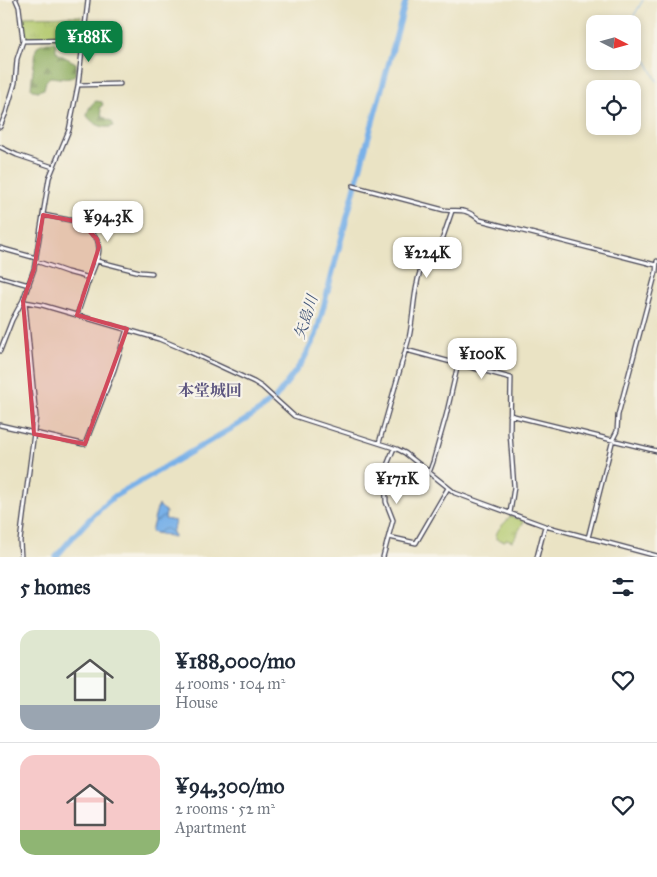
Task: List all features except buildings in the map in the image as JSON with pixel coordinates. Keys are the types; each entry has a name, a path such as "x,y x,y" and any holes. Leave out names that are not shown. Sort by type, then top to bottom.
{"street":[{"path":"0,127 15,83 17,59 22,41 16,0"},
{"path":"0,351 12,320 24,302 36,260 48,184 53,167 69,130 78,85 88,0"},
{"path":"22,41 83,40"},
{"path":"78,85 120,84"},
{"path":"0,146 17,155 53,167"},
{"path":"353,186 438,209 468,211 480,220 656,265"},
{"path":"380,443 412,326 414,296 421,269 441,243 452,211"},
{"path":"43,215 80,222 97,239 99,247 97,261 77,315"},
{"path":"0,248 67,272 90,278"},
{"path":"97,261 140,272 152,273"},
{"path":"588,538 613,440 617,432 618,416 656,272 657,261"},
{"path":"0,277 29,285"},
{"path":"24,302 42,305 127,329 159,339 182,349 254,382 294,416 380,443 405,453 455,493 545,526 657,556"},
{"path":"20,557 20,541 36,417 24,302"},
{"path":"0,425 85,444 114,370 127,329"},
{"path":"406,350 511,378 510,433 514,487 510,513"},
{"path":"429,472 446,416 458,364"},
{"path":"510,415 657,451"},
{"path":"383,557 393,520 386,502 385,470 394,448"},
{"path":"388,537 416,543 448,488"},
{"path":"537,557 545,526"}],"highlighted area":[{"path":"43,215 80,222 97,239 99,247 77,315 127,329 85,444 34,434 23,301 34,269"}],"green space":[{"path":"81,16 78,38 25,39 23,17"},
{"path":"54,42 56,51 59,54 76,63 75,74 73,77 65,79 50,77 46,81 44,89 33,90 31,88 36,49 39,45"},
{"path":"96,101 102,102 103,105 100,107 102,116 112,122 114,126 99,126 87,116 90,107"},
{"path":"510,516 524,521 513,541 496,539 497,532"}],"water":[{"path":"159,505 166,512 165,519 175,521 172,534 174,534 174,537 151,532"}],"waterway":[{"name":"矢島川","path":"56,557 84,525 115,496 239,424 274,400 303,361 316,335 406,0"},
{"path":"634,15 643,0"},
{"path":"641,50 657,81"}],"district":[{"name":"本堂城回","path":"210,390"}]}
